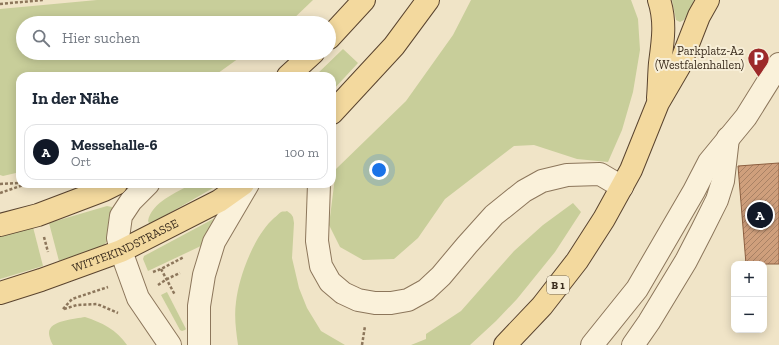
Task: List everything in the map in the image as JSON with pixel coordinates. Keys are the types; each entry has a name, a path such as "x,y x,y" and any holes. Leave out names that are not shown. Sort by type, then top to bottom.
{"main road":[{"path":"336,30 364,0"},
{"path":"336,109 394,46 428,0"},
{"name":"B 1","path":"658,103 660,65 664,33 662,10 659,0"},
{"name":"B 1","path":"505,345 542,306 577,261 604,219 631,170 658,103 679,67 699,16 708,0"},
{"path":"292,72 305,60"},
{"path":"0,225 40,223 108,188"},
{"name":"WITTEKINDSTRASSE","path":"0,292 41,280 121,251 219,201 237,188"},
{"path":"0,209 18,211 40,223"}],"street":[{"path":"592,345 637,289 694,191 709,162 746,117 779,64"},
{"path":"633,345 676,279 717,200 723,181 728,138"},
{"path":"319,188 317,241 321,266 330,282 343,293 358,300 374,303 391,303 408,300 426,290 441,276 467,244 494,215 524,191 542,182 567,175 600,174 622,187"},
{"path":"144,188 131,201 121,216 118,238 121,251 138,298 170,345"},
{"path":"199,345 199,306 204,275 214,242 246,188"}],"path":[{"path":"0,4 43,0"},
{"path":"0,184 16,183"},
{"path":"0,193 16,187"},
{"path":"40,223 49,258"},
{"path":"161,269 186,256"},
{"path":"156,286 183,272"},
{"path":"120,314 97,304 77,305 63,309 72,299 132,280"}],"green space":[{"path":"97,0 313,0 296,16 16,16 16,60 236,60 220,72 16,72 16,173 3,176 0,175 0,9"},
{"path":"471,0 631,0 638,19 640,50 633,92 622,130 608,162 577,159 534,145 514,146 445,199 418,238 394,259 363,260 340,247 329,225 334,188 336,188 336,169 406,101 453,35"},
{"path":"672,0 694,0 684,20 680,22 676,20"},
{"path":"343,49 358,63 336,87 336,72 319,72 332,60 336,60 336,56"},
{"path":"184,188 213,188 152,223 149,223 148,221 150,214 154,208"},
{"path":"573,203 581,212 555,252 517,299 470,345 411,345 426,339 426,334 461,311 514,251 543,225"},
{"path":"107,206 112,207 114,210 107,242 104,245 59,261 49,223"},
{"path":"287,211 293,217 292,258 299,288 307,308 321,331 345,345 238,345 235,307 240,280 244,269 260,235 274,218 280,213"},
{"path":"215,218 217,219 203,245 148,271 143,259 144,256"},
{"path":"33,227 43,266 0,279 0,236"},
{"path":"167,292 186,329 185,330 180,330 161,295"},
{"path":"85,317 97,321 114,331 127,345 53,345 49,333 53,325 64,321"}],"building":[{"path":"779,163 779,264 767,264 767,261 746,261 738,166"}],"place":[{"name":"Parkplatz-A2 (Westfalenhallen)","path":"759,78"},
{"name":"Messehalle-6","path":"760,215"}]}
